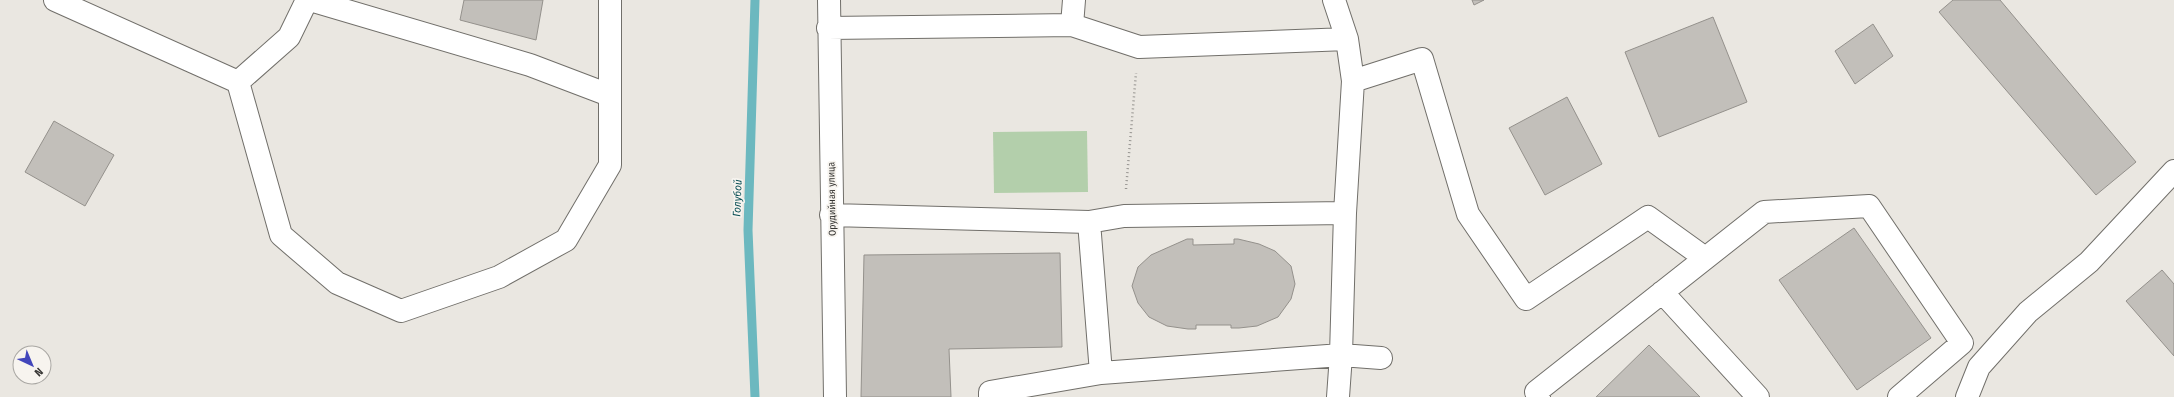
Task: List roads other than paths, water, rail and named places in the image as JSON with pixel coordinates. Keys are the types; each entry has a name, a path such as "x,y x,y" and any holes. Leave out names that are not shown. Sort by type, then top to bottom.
{"street":[{"path":"54,0 238,82"},
{"path":"238,82 289,37 308,0 530,65 609,94"},
{"path":"238,82 281,235 337,283 401,311 499,277 566,240 610,165 610,0"},
{"name":"Орудийная улица","path":"829,0 828,28 835,397"},
{"path":"1072,25 1074,0"},
{"path":"1334,0 1347,39 1353,81 1345,212 1341,355 1338,397"},
{"path":"828,28 1072,25 1139,47 1347,39"},
{"path":"1353,81 1422,59 1468,214 1526,299 1648,217 1704,258"},
{"path":"1967,397 1979,367 2028,312 2089,262 2174,171"},
{"path":"1539,397 1536,392 1764,212 1869,206 1962,343 1899,397"},
{"path":"831,215 1089,222 1124,216 1345,212"},
{"path":"1089,222 1101,373"},
{"path":"1662,292 1758,397"},
{"path":"990,397 990,392 1101,373 1341,355 1381,358"}],"waterway":[{"name":"Голубой","path":"755,0 748,230 755,397"}]}
